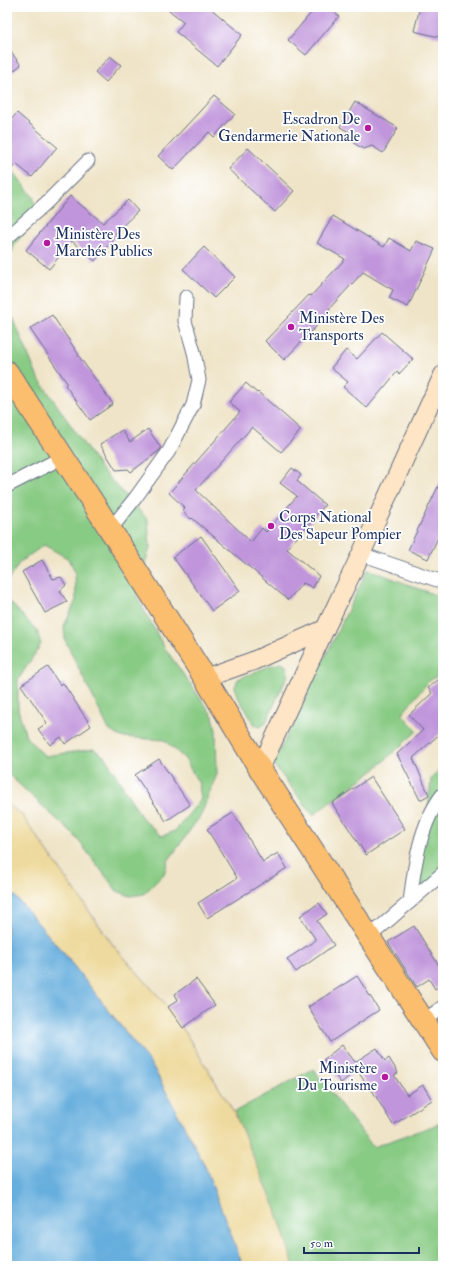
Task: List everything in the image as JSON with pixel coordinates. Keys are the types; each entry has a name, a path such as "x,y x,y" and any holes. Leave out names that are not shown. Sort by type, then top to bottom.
{"highway":[{"path":"7,372 205,678 260,769 443,1051"}],"street":[{"path":"7,238 46,204 88,161"},
{"path":"110,530 169,451 193,405 199,380 194,352 185,321 186,297"},
{"path":"260,769 325,629 362,554 443,375"},
{"path":"7,486 63,457"},
{"path":"362,554 443,582"},
{"path":"205,678 253,661 325,629"},
{"path":"410,902 414,866 425,827 437,801 443,794"},
{"path":"369,937 443,873"},
{"path":"423,1021 443,1007"}],"green space":[{"path":"7,163 33,197 37,210 32,223 15,244 7,264"},
{"path":"7,303 37,376 100,468 148,520 150,548 137,588 137,597 164,647 213,716 216,730 217,774 201,815 168,861 164,874 144,894 130,896 117,891 75,836 7,773 7,599 37,631 41,644 18,680 18,709 26,737 45,756 94,749 105,757 142,818 162,836 175,831 201,799 199,784 185,759 164,740 121,737 109,730 65,640 64,626 76,600 75,572 69,559 44,545 20,562 7,582"},
{"path":"368,569 443,598 443,672 428,682 402,714 417,731 374,770 313,815 273,764"},
{"path":"282,663 287,667 288,675 265,724 260,727 255,725 238,697 235,687 238,679 272,665"},
{"path":"443,765 443,871 409,901 428,810 431,779"},
{"path":"313,1069 373,1147 433,1126 443,1120 443,1266 294,1266 275,1207 234,1112"}],"sand":[{"path":"7,804 21,814 113,945 168,1007 183,1029 234,1112 275,1207 294,1266 243,1266 204,1164 153,1067 66,956 7,887"}],"water":[{"path":"7,887 66,956 153,1067 204,1164 243,1266 7,1266"}],"building":[{"path":"165,7 209,7 242,35 217,66 176,32 184,22"},
{"path":"316,7 328,7 339,16 306,55 288,40"},
{"path":"420,7 443,7 443,38 414,31"},
{"path":"7,47 21,65 7,76"},
{"path":"110,56 121,65 106,82 95,72"},
{"path":"214,96 235,114 214,137 209,132 173,170 158,156"},
{"path":"355,102 398,128 383,153 372,146 364,149 355,144 349,132 340,127"},
{"path":"17,113 57,147 32,177 16,164 7,174 7,124"},
{"path":"248,148 294,191 275,212 228,169"},
{"path":"70,196 103,223 128,200 138,211 115,233 117,235 95,261 72,241 49,269 26,250"},
{"path":"333,216 384,247 389,238 411,251 416,241 435,249 408,307 389,298 393,290 363,272 327,311 329,313 284,360 265,341 309,295 311,296 345,259 317,243"},
{"path":"204,247 235,277 214,298 183,269"},
{"path":"52,315 113,404 90,420 65,385 67,383 30,329"},
{"path":"382,332 413,359 399,374 397,372 367,408 343,387 348,382 331,368 346,350 357,359"},
{"path":"246,383 301,430 281,452 252,427 196,490 251,542 262,528 266,532 297,496 280,483 292,468 301,475 297,481 325,505 287,549 319,576 313,588 303,583 288,600 182,511 185,508 169,493 240,412 229,402"},
{"path":"148,429 161,448 160,450 131,472 128,469 116,470 100,444 122,430 130,442"},
{"path":"443,476 443,527 428,559 408,550"},
{"path":"201,536 240,591 212,611 173,557"},
{"path":"42,560 53,579 61,577 66,585 60,591 67,602 45,613 22,572"},
{"path":"48,667 60,685 63,683 91,726 65,744 61,737 50,745 38,729 47,723 21,685"},
{"path":"443,676 443,731 413,758 429,795 420,800 397,754 423,730 409,715 432,693 428,688"},
{"path":"159,759 190,805 166,821 135,775"},
{"path":"371,777 405,829 366,855 332,803"},
{"path":"233,813 263,862 278,853 287,868 207,918 198,903 237,878 207,829"},
{"path":"319,903 327,914 317,921 334,945 296,972 287,959 316,940 300,916"},
{"path":"414,926 443,972 443,984 435,989 429,979 417,987 388,942"},
{"path":"357,976 379,1010 330,1042 308,1007"},
{"path":"196,979 215,1005 183,1028 168,1007 178,1000 175,994"},
{"path":"342,1045 355,1062 377,1048 385,1061 389,1058 398,1073 394,1075 407,1095 423,1085 432,1100 393,1125 372,1090 371,1091 357,1070 341,1083 323,1060"}],"place":[{"name":"Escadron De Gendarmerie Nationale","path":"368,128"},
{"name":"Ministère Des Marchés Publics","path":"47,243"},
{"name":"Ministère Des Transports","path":"291,327"},
{"name":"Corps National Des Sapeur Pompier","path":"271,526"},
{"name":"Ministère Du Tourisme","path":"385,1077"}]}
